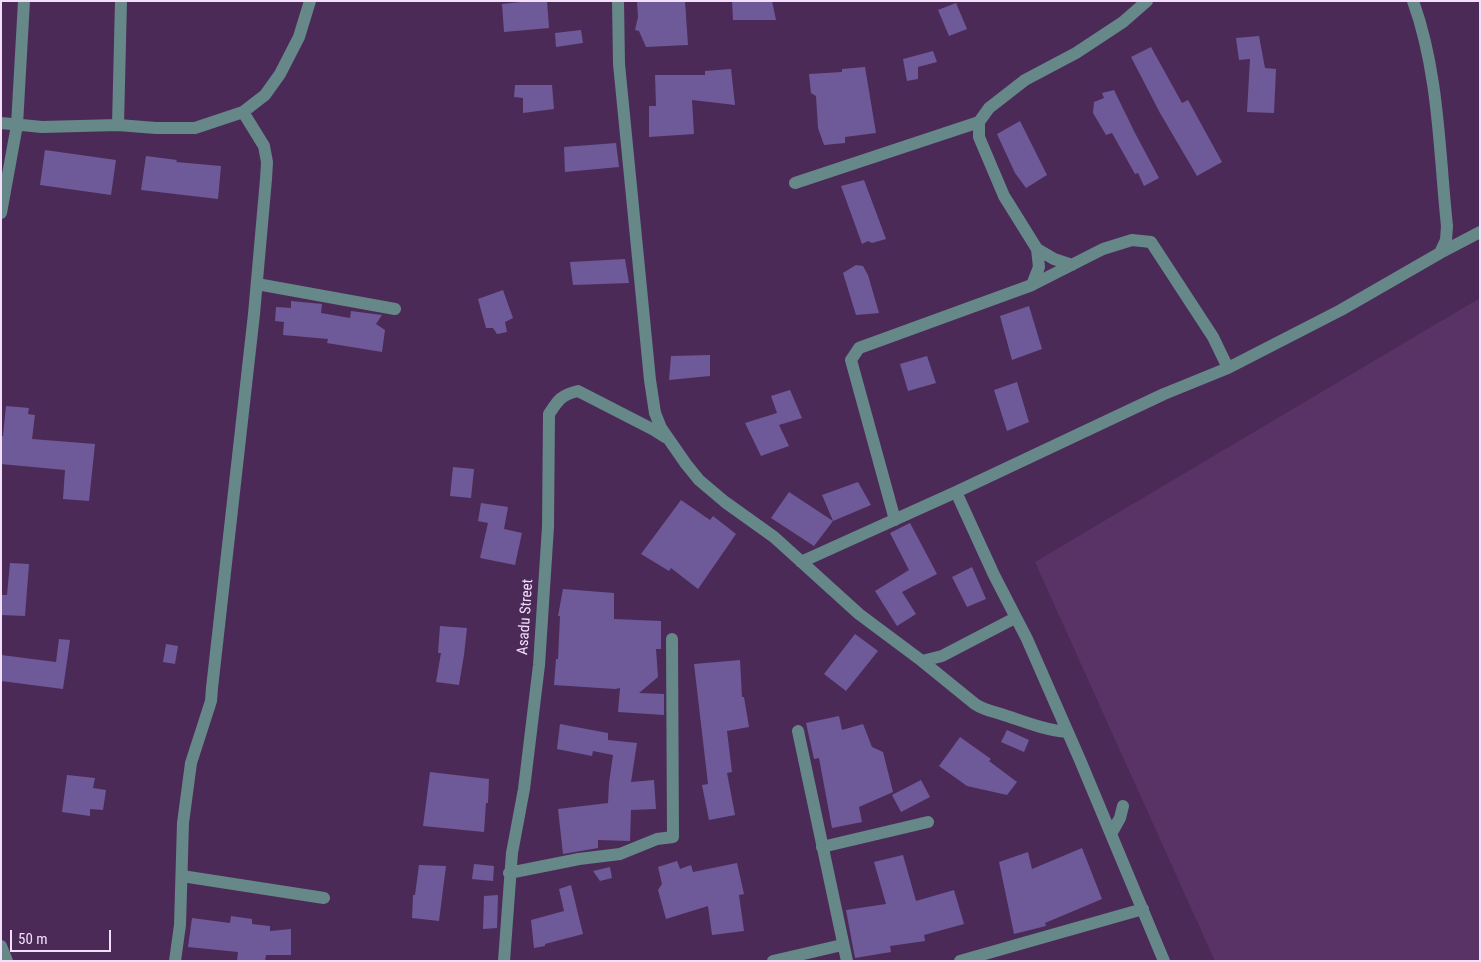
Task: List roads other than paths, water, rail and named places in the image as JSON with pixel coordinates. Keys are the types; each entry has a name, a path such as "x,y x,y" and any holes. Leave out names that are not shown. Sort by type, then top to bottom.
{"street":[{"path":"1,213 17,125 24,1"},
{"path":"118,125 121,1"},
{"path":"1,123 42,127 118,125 156,128 195,128 243,112 265,95 280,74 299,37 310,1"},
{"path":"618,1 619,64 650,380 655,413 667,439 699,480 725,502 774,537 859,614 984,710 1050,730 1067,732"},
{"path":"1072,264 1054,260 1037,249 1004,196 979,137 979,122 989,108 1025,80 1076,53 1123,22 1148,1"},
{"path":"1414,1 1420,19 1429,62 1437,113 1447,226 1446,240 1440,253"},
{"path":"175,961 180,925 183,823 191,763 211,701 257,284 267,162 264,146 243,112"},
{"path":"795,183 979,122"},
{"path":"801,562 956,492 1164,394 1228,368 1341,310 1480,232"},
{"path":"895,520 851,360 859,348 1032,285 1102,249 1132,240 1151,242 1213,337 1228,368"},
{"path":"1032,285 1039,267 1037,249"},
{"path":"257,284 395,309"},
{"name":"Asadu Street","path":"504,961 509,873 524,789 539,665 548,527 549,414 558,400 566,394 578,391 654,430 667,439"},
{"path":"956,492 1027,639 1112,834 1164,961"},
{"path":"922,661 942,656 1016,618"},
{"path":"509,873 579,859 620,854 656,839 673,837 672,639"},
{"path":"798,731 846,961"},
{"path":"1112,834 1120,818 1123,806"},
{"path":"822,847 928,822"},
{"path":"182,876 324,898"},
{"path":"960,961 1143,910"},
{"path":"774,961 842,945"},
{"path":"1,946 7,961"}]}
